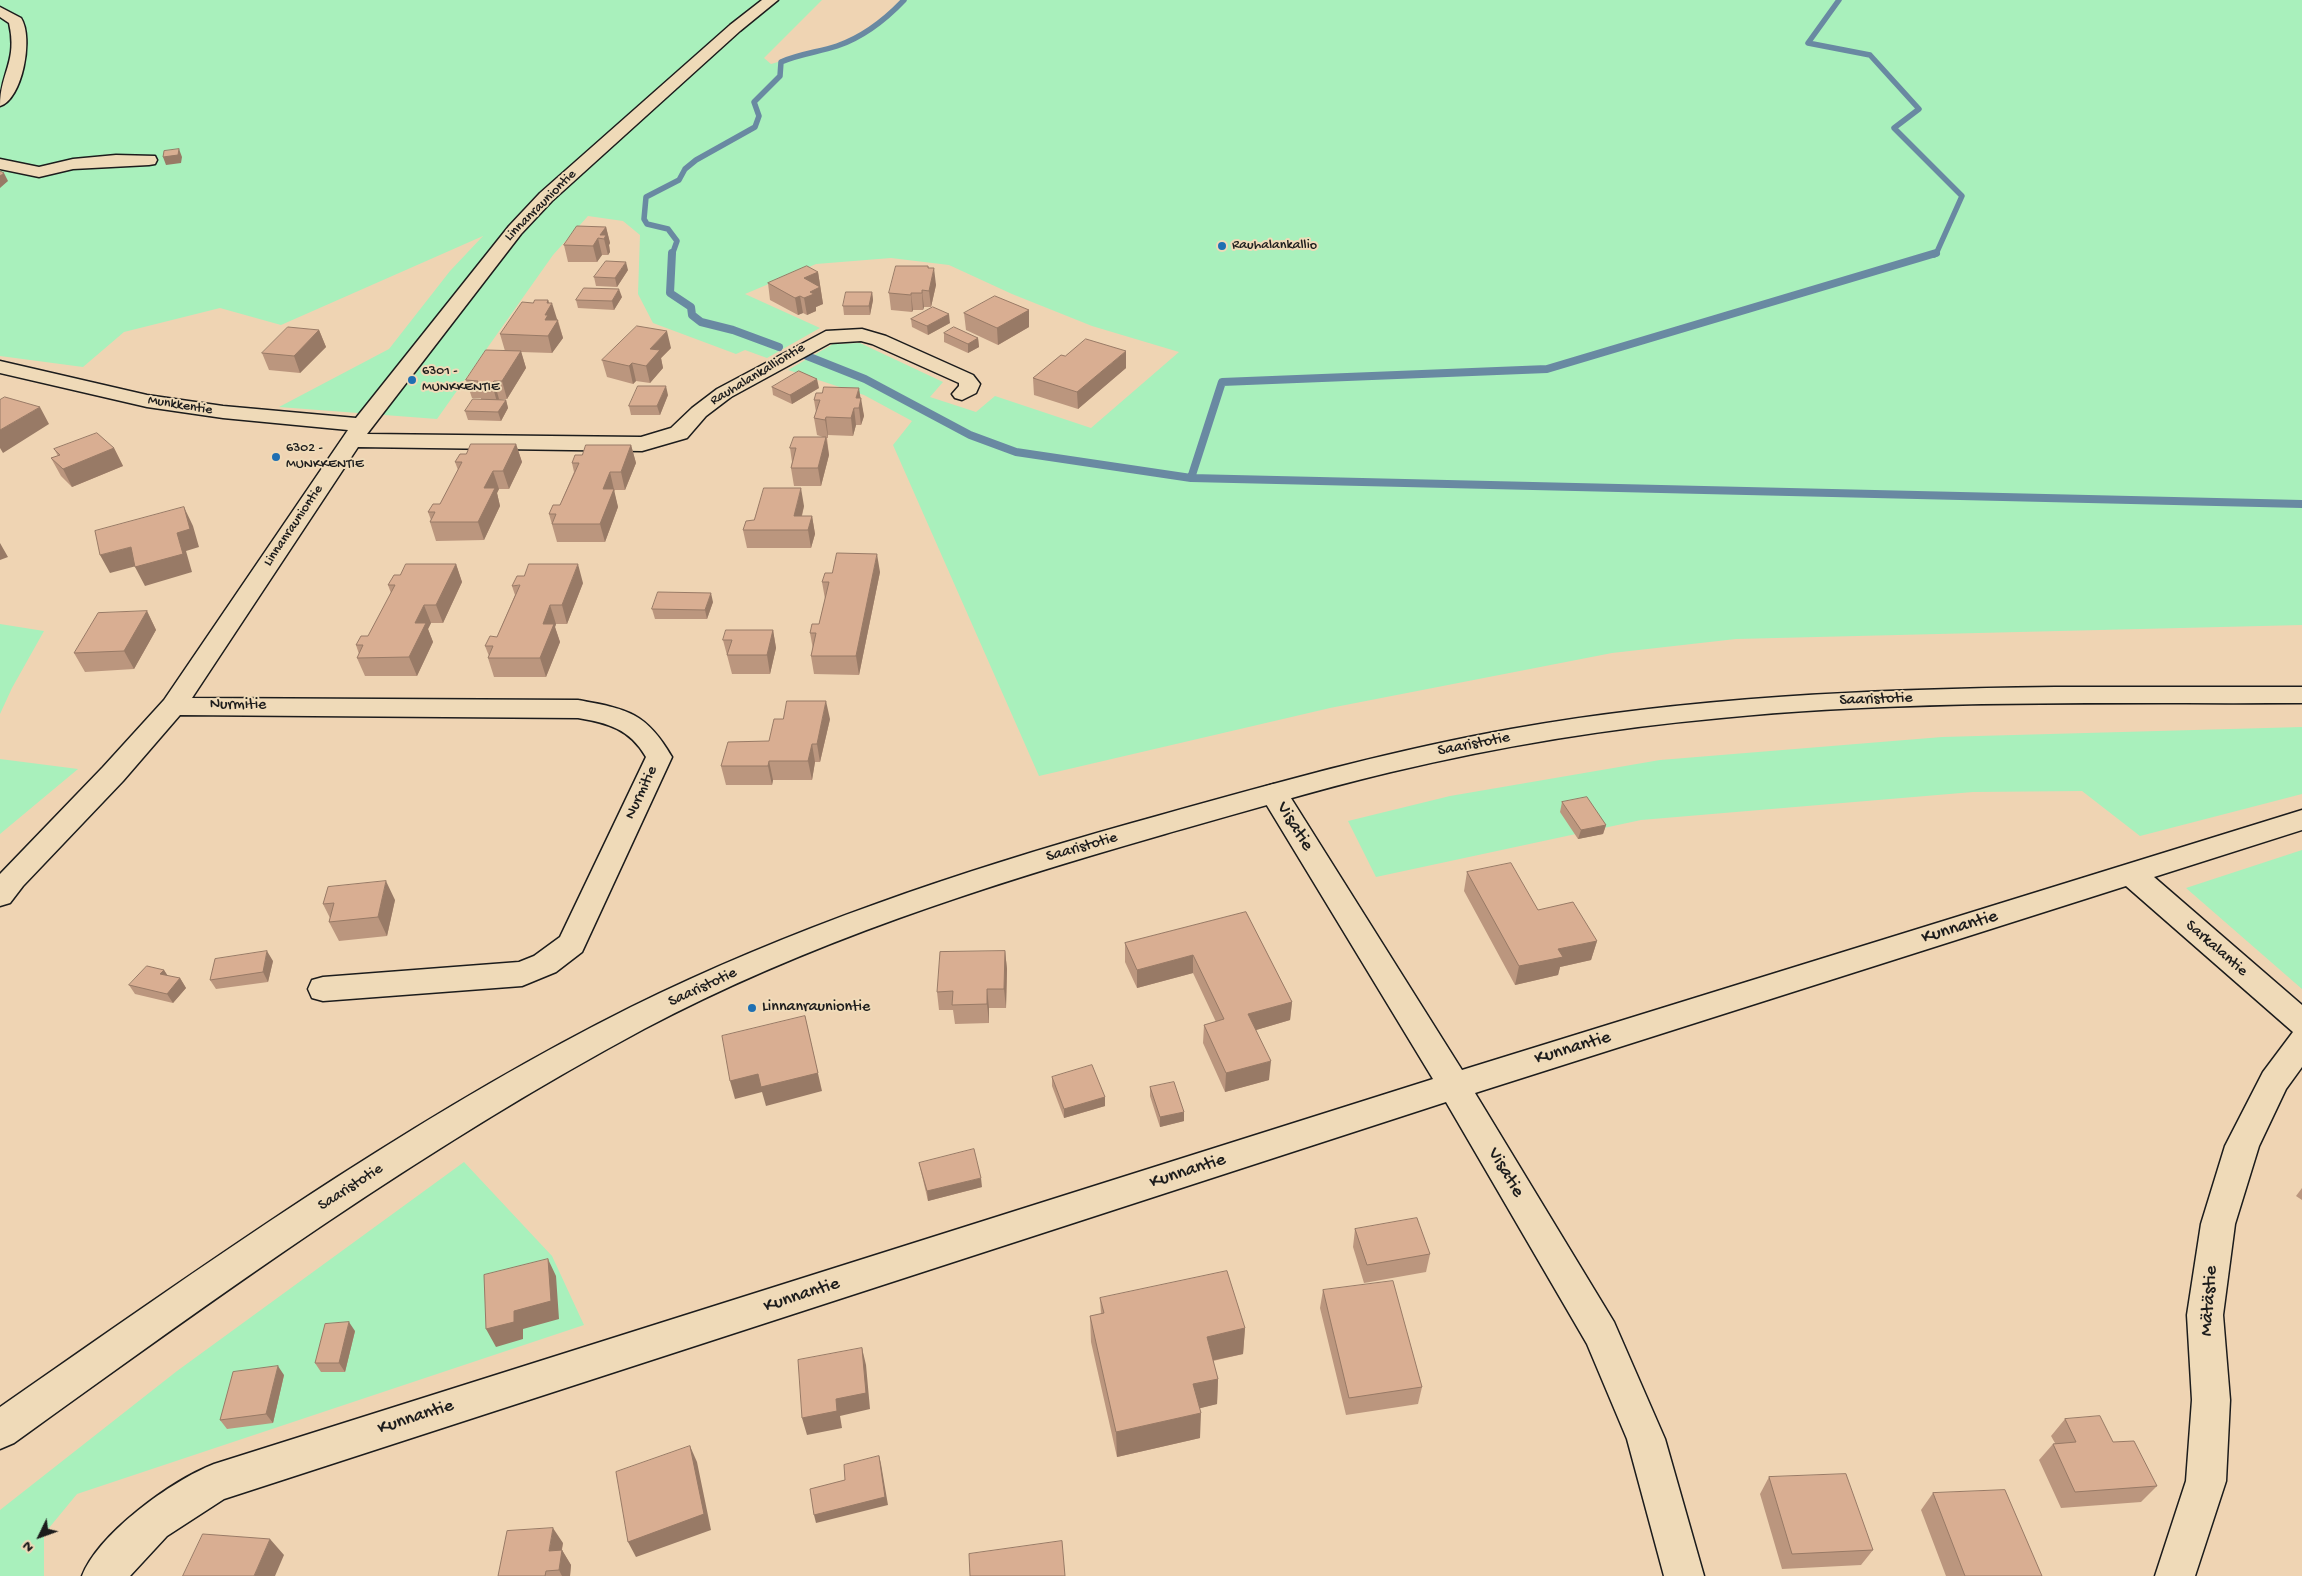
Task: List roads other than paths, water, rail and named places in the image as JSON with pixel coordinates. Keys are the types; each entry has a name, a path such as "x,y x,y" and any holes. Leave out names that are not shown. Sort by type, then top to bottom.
{"street":[{"name":"Linnanrauniontie","path":"0,895 13,878 113,774 173,706 357,432 496,254 546,197 735,28 771,0"},
{"path":"0,11 16,21 20,37 20,66 0,101"},
{"path":"0,164 39,172 73,164 116,160 149,160"},
{"name":"Rauhalankalliontie","path":"357,432 642,444 662,440 679,433 699,412 724,393 810,344 826,337 844,334 862,335 879,340 966,379 970,384 969,388 962,394"},
{"name":"Munkkentie","path":"0,368 147,401 357,432"},
{"name":"Saaristotie","path":"0,1430 232,1266 396,1159 577,1052 641,1017 747,968 834,932 1034,861 1419,756 1537,732 1646,717 1755,706 1862,699 2302,695"},
{"name":"Nurmitie","path":"173,706 578,709 617,715 639,730 651,742 659,757 571,944 545,964 522,974 323,989"},
{"name":"Visatie","path":"1274,794 1454,1086 1601,1334 1646,1439 1684,1576"},
{"name":"Kunnantie","path":"102,1576 153,1522 214,1483 1454,1086 2302,820"},
{"name":"Sarkalantie","path":"2131,874 2302,1023"},
{"name":"Mätästie","path":"2175,1576 2206,1481 2211,1400 2206,1315 2218,1224 2242,1146 2274,1082 2302,1042"}],"waterway":[{"path":"672,255 677,241 668,229 647,224 644,219 646,197 679,180 685,169 696,160 755,127 759,116 754,102 780,76 781,62 837,46 856,38 881,21 904,0"},
{"path":"1839,0 1808,43 1870,55 1919,109 1894,128 1962,196 1934,255"},
{"path":"672,253 670,293 691,307 692,315 701,322 733,330 779,347"},
{"path":"1191,478 1222,382 1547,369 1936,253"},
{"path":"807,356 865,379 970,435 1016,452 1191,478"},
{"path":"1191,478 2302,504"}],"place":[{"name":"Rauhalankallio","path":"1222,246"},
{"name":"6301 - MUNKKENTIE","path":"412,380"},
{"name":"6302 - MUNKKENTIE","path":"276,457"},
{"name":"Linnanrauniontie","path":"752,1008"}]}
